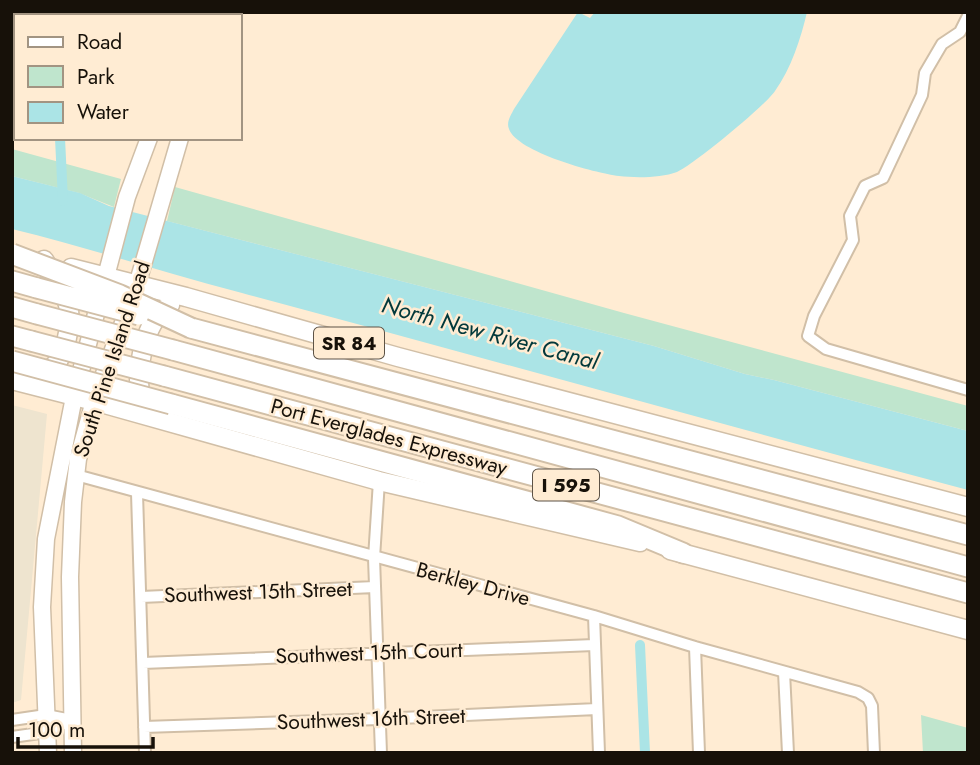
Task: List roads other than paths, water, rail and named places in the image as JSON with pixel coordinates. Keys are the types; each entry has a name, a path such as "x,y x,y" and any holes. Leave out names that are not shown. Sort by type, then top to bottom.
{"highway":[{"path":"12,252 120,295 191,328"},
{"path":"12,281 968,535"},
{"path":"12,307 968,567"},
{"name":"Port Everglades Expressway","path":"22,338 968,593"},
{"path":"12,361 166,412 618,526 683,553"}],"main road":[{"name":"South Pine Island Road","path":"48,753 42,607 46,539 74,397 127,197 148,140"},
{"name":"South Pine Island Road","path":"73,753 70,578 76,475 94,401 139,277 158,205 179,140"},
{"name":"SR 84","path":"12,252 139,277 186,297 398,356 968,507"},
{"path":"17,382 54,368 61,359 71,325 68,301 43,260"},
{"path":"186,297 165,308 144,344 138,381 142,406 379,481 683,553 968,630"},
{"path":"17,382 74,397 166,412"},
{"path":"46,539 66,560 70,578"}],"street":[{"path":"968,16 960,32 942,44 925,73 922,95 883,178 865,186 850,216 853,240 814,316 808,336 826,349 968,390"},
{"name":"Berkley Drive","path":"76,475 594,616 784,673 858,692 868,698 872,706 874,753"},
{"path":"379,481 374,558 381,753"},
{"path":"137,493 145,753"},
{"name":"Southwest 15th Street","path":"141,597 375,587"},
{"path":"594,616 599,753"},
{"name":"Southwest 15th Court","path":"144,663 594,645"},
{"path":"695,647 699,753"},
{"path":"784,673 788,753"},
{"name":"Southwest 16th Street","path":"144,727 597,709"},
{"path":"12,720 46,715 72,720"},
{"path":"12,737 47,732 72,720"}],"water":[{"path":"578,12 590,18 595,12 807,12 791,63 775,91 758,109 677,172 625,177 576,166 541,153 515,137 508,126 514,109"},
{"name":"North New River Canal","path":"12,176 80,193 109,206 654,346 745,374 968,431 968,490 12,229"}],"waterway":[{"path":"60,140 63,201"},
{"path":"640,645 645,753"}]}
